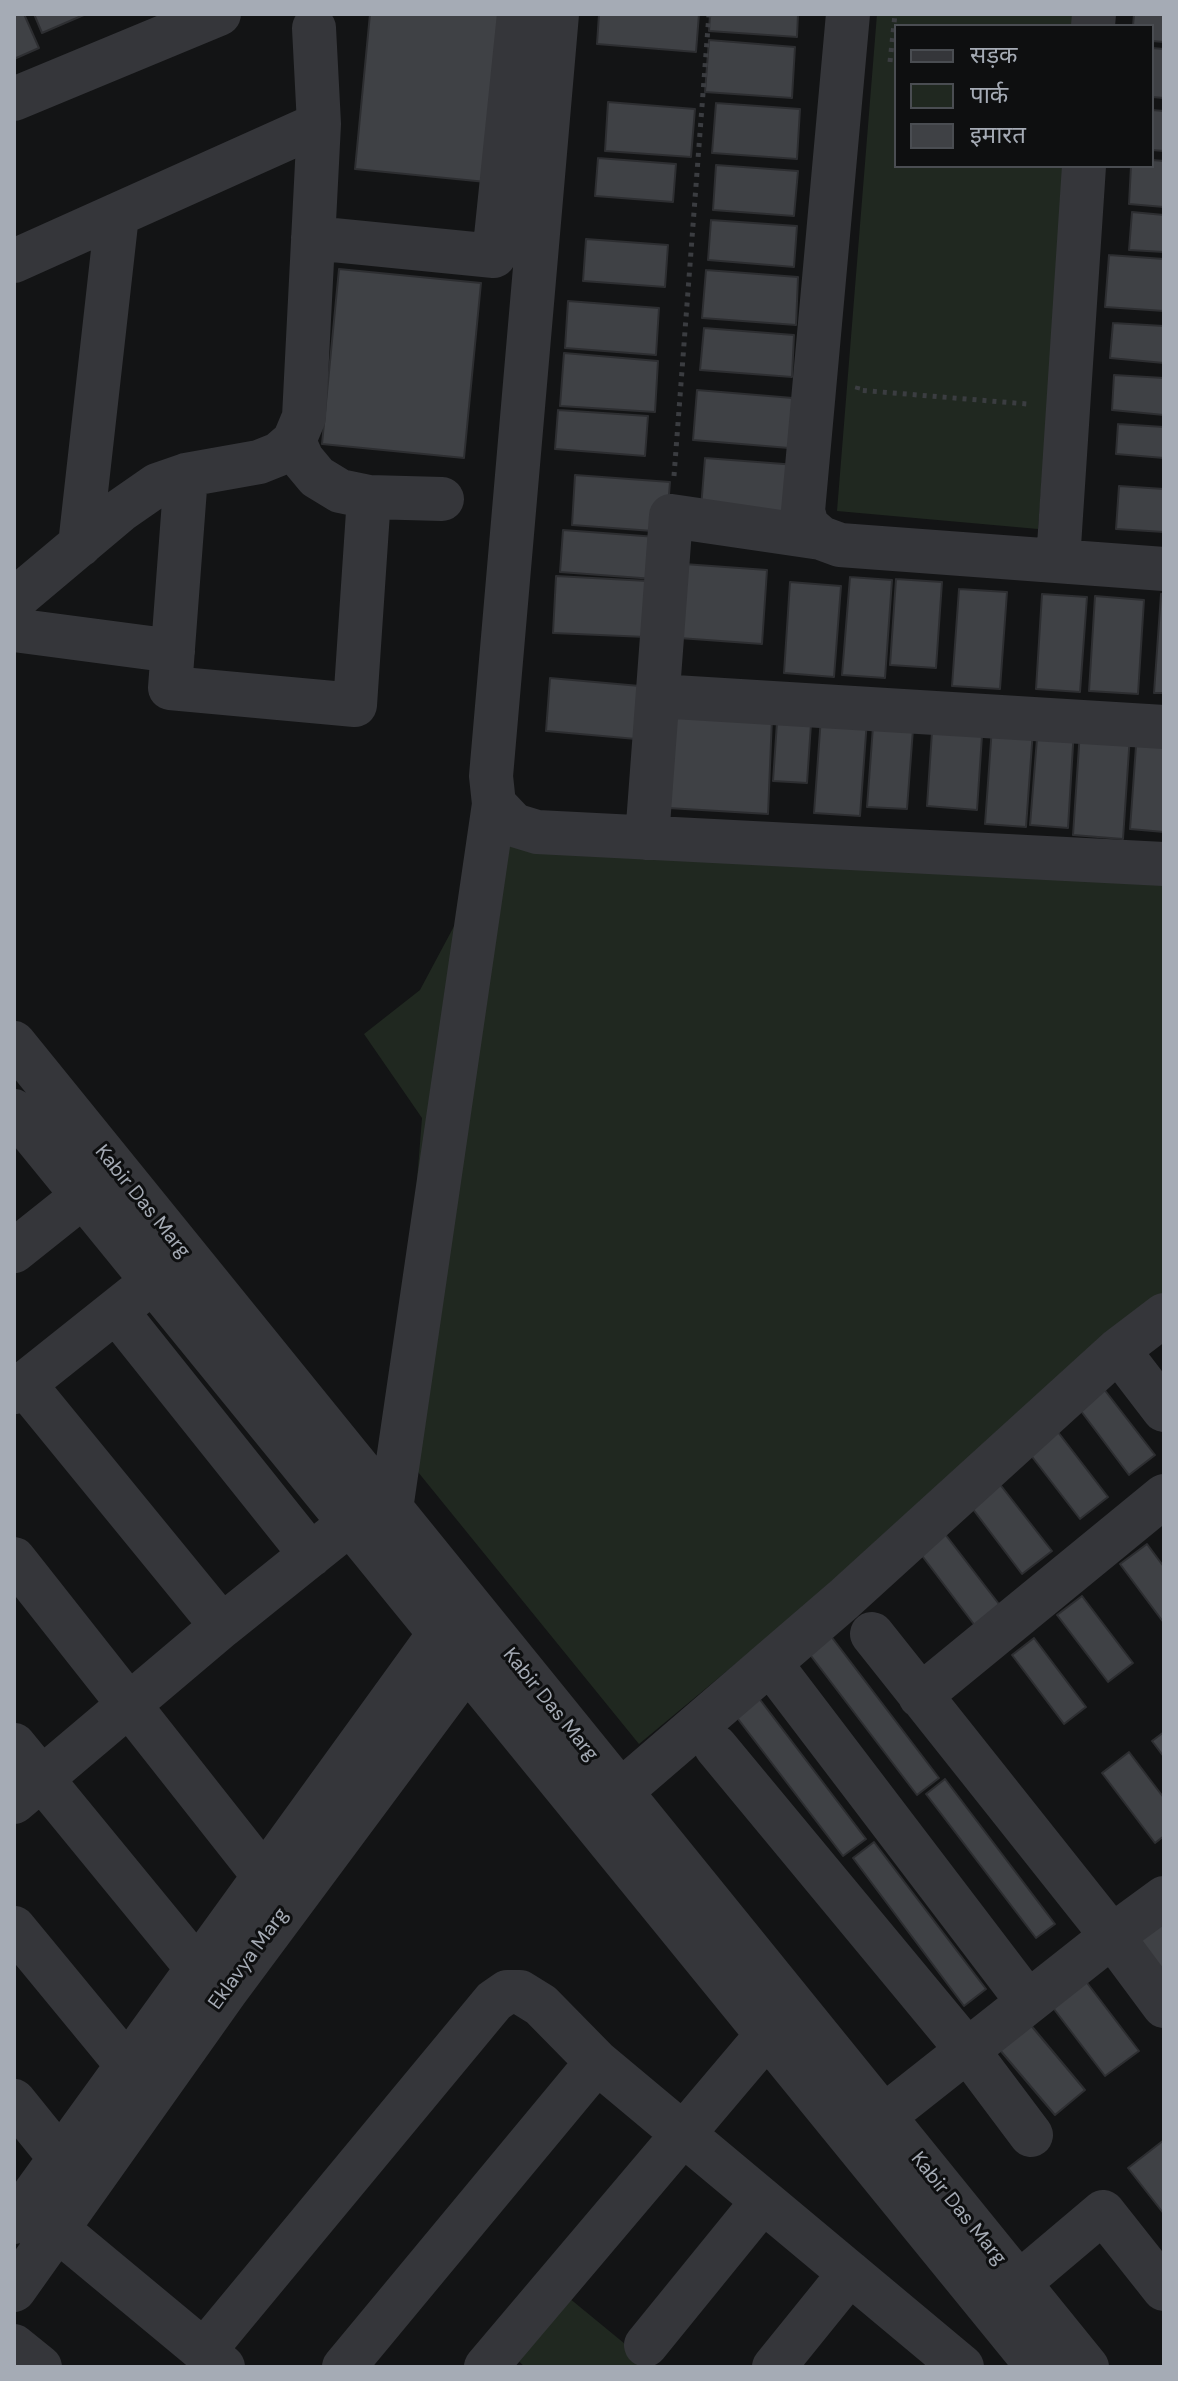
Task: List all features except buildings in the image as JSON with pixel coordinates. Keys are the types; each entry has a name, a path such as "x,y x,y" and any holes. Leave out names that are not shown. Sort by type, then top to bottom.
{"street":[{"path":"14,99 219,14"},
{"path":"313,238 494,256 519,14"},
{"path":"391,1509 494,804 492,760 557,14"},
{"path":"821,538 807,526 803,511 848,14"},
{"path":"14,600 121,510 157,485 186,475 259,462 279,454 294,441 304,417 319,124 314,28"},
{"path":"14,261 319,124"},
{"path":"1058,561 1084,168"},
{"path":"80,545 117,215"},
{"path":"294,441 302,459 317,477 340,491 369,497 442,499"},
{"path":"186,475 170,688 355,705 369,497"},
{"path":"647,838 671,516 821,538 840,545 1164,569"},
{"path":"14,630 173,651"},
{"path":"658,696 1164,727"},
{"path":"494,804 514,825 537,832 1164,864"},
{"name":"Kabir Das Marg","path":"14,1043 464,1599 479,1651 767,2035 1038,2367"},
{"name":"Kabir Das Marg","path":"14,1111 439,1634 479,1651 620,1792 1087,2367"},
{"path":"14,1251 83,1196"},
{"path":"152,1282 19,1388 222,1626"},
{"path":"116,1311 311,1555"},
{"path":"620,1792 843,1600 1118,1350 1164,1315"},
{"path":"1118,1350 1164,1410"},
{"path":"920,1696 1164,1496"},
{"path":"28,1790 222,1626 349,1524"},
{"path":"14,1559 264,1876"},
{"name":"Eklavya Marg","path":"14,2290 32,2219 60,2158 464,1599"},
{"path":"872,1634 1164,2006"},
{"name":"Eklavya Marg","path":"32,2219 226,1991 479,1651"},
{"path":"770,1663 1028,2002"},
{"path":"14,1745 28,1790 197,1968"},
{"path":"716,1747 968,2051 1031,2135"},
{"path":"883,2117 1164,1898"},
{"path":"14,1928 127,2065"},
{"path":"32,2219 214,2359 494,2001 507,1992 520,1992 541,2005 597,2062 850,2273 939,2360"},
{"path":"486,2367 767,2035"},
{"path":"344,2367 597,2062"},
{"path":"14,2101 60,2158"},
{"path":"646,2345 763,2201"},
{"path":"1019,2283 1103,2212 1164,2289"},
{"path":"774,2367 850,2273"},
{"path":"14,2346 40,2367"}],"path":[{"path":"671,516 709,14"},
{"path":"889,77 894,24"},
{"path":"859,374 857,390 1068,407"}],"green space":[{"path":"877,14 1079,14 1078,24 894,24 894,168 1067,168 1038,529 837,511"},
{"path":"516,810 1164,863 1164,1308 639,1744 396,1445 422,1118 364,1034 420,990"},
{"path":"563,2293 653,2367 525,2367 512,2355"}]}
